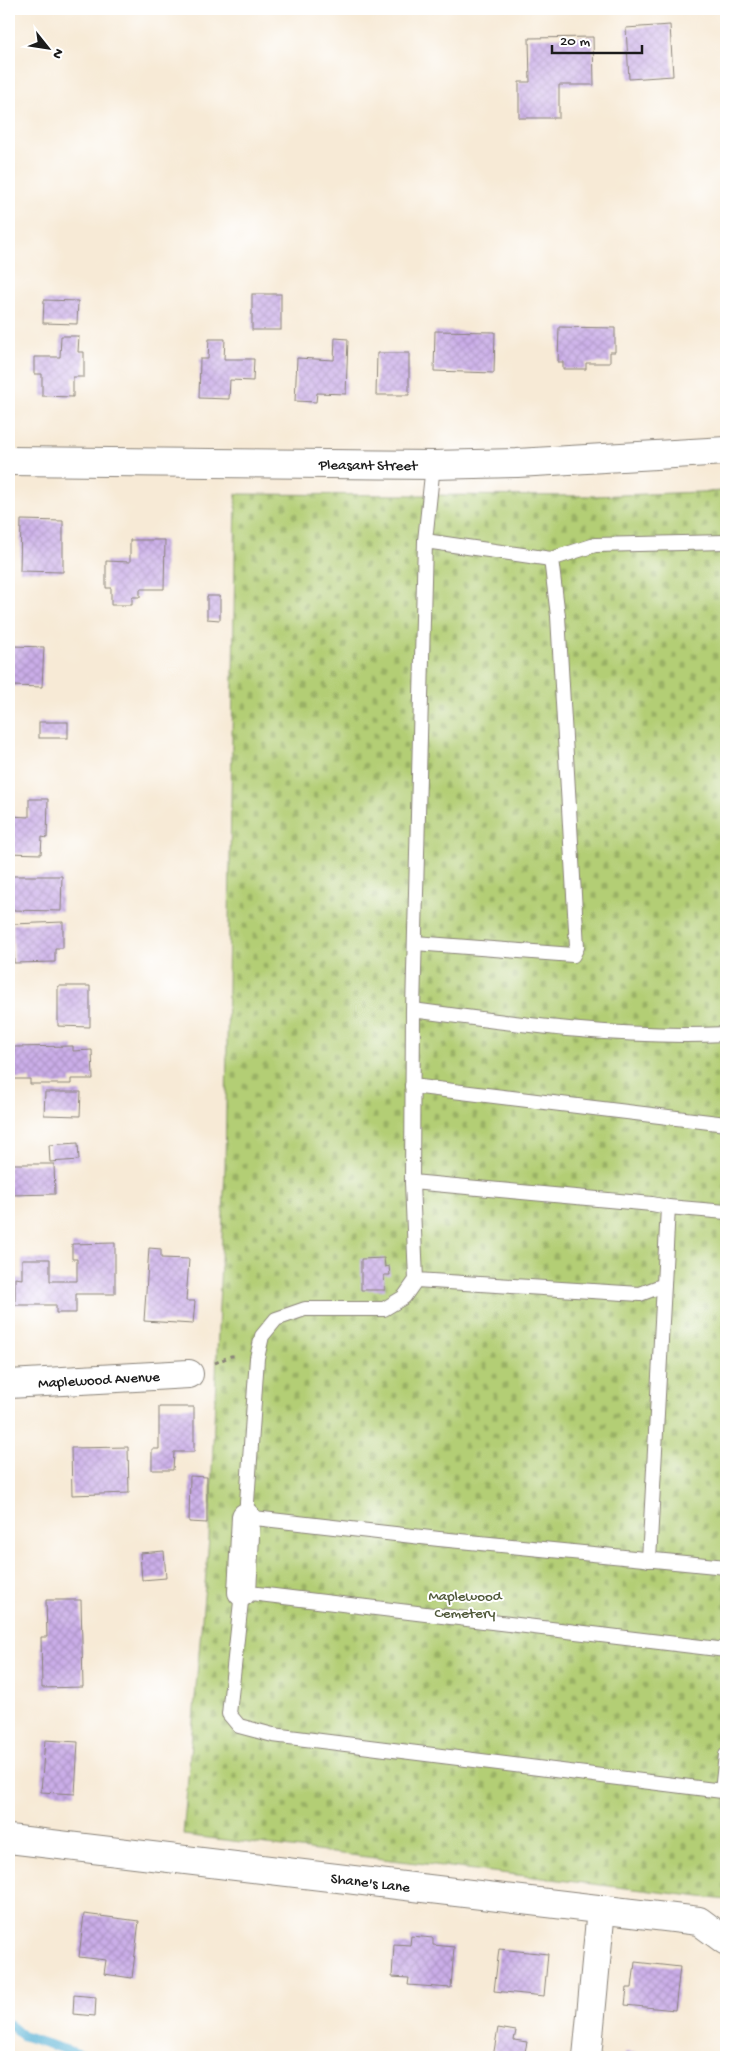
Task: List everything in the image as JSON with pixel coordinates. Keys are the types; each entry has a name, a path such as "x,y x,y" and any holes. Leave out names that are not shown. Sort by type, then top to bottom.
{"street":[{"name":"Pleasant Street","path":"9,461 517,464 726,451"},
{"name":"Maplewood Avenue","path":"9,1384 189,1374"},
{"path":"242,1592 246,1517"},
{"name":"Shane's Lane","path":"9,1839 699,1921 726,1941"},
{"path":"587,2057 601,1909"}],"lane":[{"path":"433,465 425,541 416,832 412,1086 412,1182 416,1280 404,1297 384,1309 306,1309 276,1319 262,1336 257,1358 246,1517 439,1539 726,1567"},
{"path":"425,541 551,560 594,545 726,542"},
{"path":"415,943 573,955 577,947 558,616 551,560"},
{"path":"413,1010 538,1027 677,1037 726,1034"},
{"path":"412,1086 726,1124"},
{"path":"412,1182 726,1212"},
{"path":"648,1560 668,1207"},
{"path":"416,1280 640,1294 664,1284"},
{"path":"726,1650 242,1592 229,1714 239,1726 273,1735 724,1792 726,1755"}],"path":[{"path":"189,1374 231,1356 257,1358"}],"green space":[{"name":"Maplewood Cemetery","path":"726,491 726,1900 183,1835 209,1539 225,1168 236,494 594,496"}],"building":[{"path":"670,25 673,76 629,79 626,28"},
{"path":"593,37 594,85 559,85 559,118 519,118 519,82 530,82 529,38"},
{"path":"252,294 281,294 281,330 252,330"},
{"path":"44,300 78,301 77,324 43,323"},
{"path":"559,327 615,328 615,352 610,352 610,363 586,363 586,369 563,369 563,362 558,362"},
{"path":"435,331 495,332 494,373 434,371"},
{"path":"61,336 79,336 78,352 84,352 84,377 73,377 73,397 42,396 42,374 34,374 34,357 60,357"},
{"path":"335,338 348,339 346,394 317,393 316,402 295,401 297,358 334,360"},
{"path":"209,339 225,339 224,359 254,359 253,381 230,380 229,399 199,398 200,359 208,359"},
{"path":"377,353 409,353 409,395 376,395"},
{"path":"21,520 63,521 63,572 20,571"},
{"path":"130,540 165,540 164,589 140,589 140,597 132,597 132,605 111,605 111,588 106,588 106,561 130,562"},
{"path":"207,596 220,596 220,620 207,619"},
{"path":"13,646 44,647 42,687 12,686"},
{"path":"39,722 68,722 68,738 39,738"},
{"path":"29,799 48,799 47,838 42,837 41,854 9,853 9,816 29,817"},
{"path":"9,876 62,876 61,911 9,910"},
{"path":"63,922 63,948 55,948 55,962 14,963 13,924"},
{"path":"58,986 90,986 90,1027 58,1026"},
{"path":"73,1046 73,1051 92,1050 93,1079 71,1079 71,1084 30,1084 30,1079 9,1079 9,1058 14,1058 14,1047"},
{"path":"45,1092 81,1092 80,1116 44,1115"},
{"path":"78,1143 79,1160 50,1162 49,1145"},
{"path":"9,1164 54,1164 55,1194 9,1195"},
{"path":"115,1243 115,1294 76,1294 76,1313 56,1313 56,1305 15,1305 15,1278 22,1279 22,1259 50,1259 50,1281 77,1281 77,1259 72,1259 72,1244"},
{"path":"149,1248 161,1249 161,1258 189,1259 186,1301 195,1301 193,1324 144,1321"},
{"path":"384,1258 385,1267 389,1266 390,1275 384,1275 385,1290 361,1290 361,1259"},
{"path":"159,1407 194,1407 194,1452 174,1452 173,1470 152,1470 152,1449 159,1449"},
{"path":"128,1447 129,1493 72,1495 71,1448"},
{"path":"190,1476 207,1477 207,1523 189,1522"},
{"path":"164,1551 166,1578 142,1580 140,1553"},
{"path":"46,1600 81,1600 83,1687 42,1688 41,1637 47,1637"},
{"path":"45,1740 78,1742 75,1794 41,1792"},
{"path":"84,1914 139,1921 132,1978 104,1974 106,1960 79,1957"},
{"path":"411,1936 433,1938 433,1945 454,1947 451,1988 408,1985 409,1978 392,1977 394,1944 410,1945"},
{"path":"499,1949 548,1954 544,1996 494,1991"},
{"path":"635,1962 680,1967 675,2010 625,2005 627,1988 632,1988"},
{"path":"74,1995 96,1997 95,2016 73,2014"},
{"path":"498,2028 516,2031 514,2040 527,2042 524,2057 493,2057"},
{"path":"625,2052 661,2055 661,2057 625,2057"}],"waterway":[{"path":"9,2024 23,2036 89,2057"}]}
